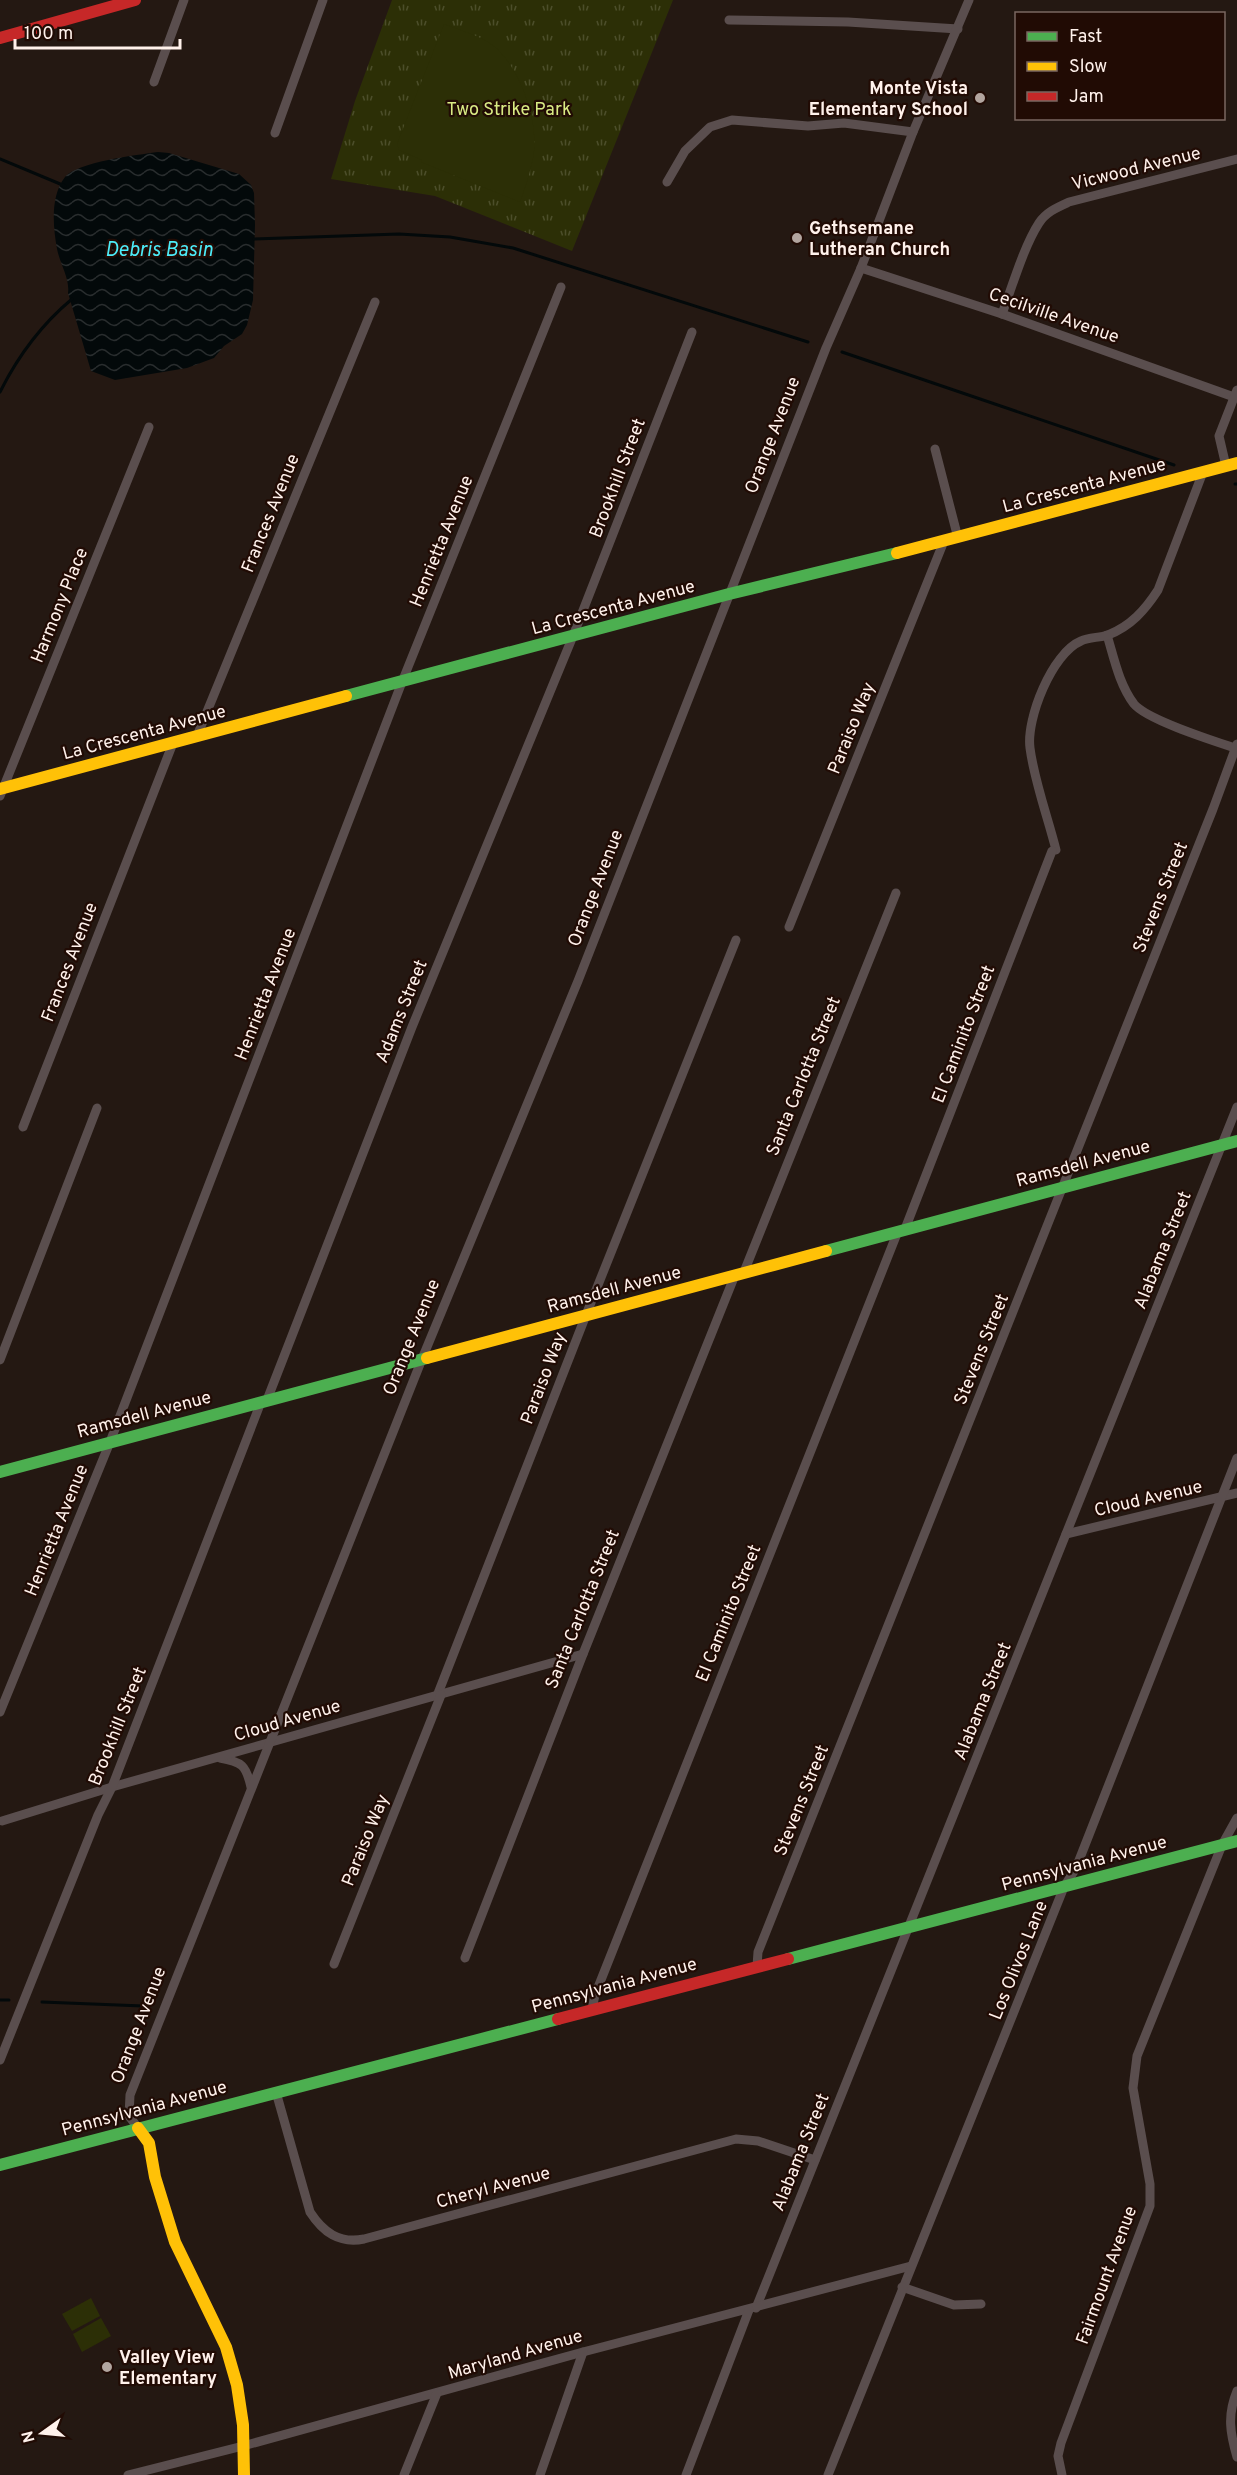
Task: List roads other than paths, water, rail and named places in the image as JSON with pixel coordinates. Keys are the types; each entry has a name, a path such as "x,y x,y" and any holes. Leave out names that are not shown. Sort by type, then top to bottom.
{"street":[{"path":"0,38 135,0"},
{"path":"154,82 184,0"},
{"path":"275,133 323,0"},
{"name":"Orange Avenue","path":"243,2446 243,2425 237,2385 226,2347 175,2242 164,2213 149,2143 129,2116 130,2095 422,1359 578,981 826,348 861,268 913,132 969,0"},
{"path":"729,20 848,22 958,29"},
{"path":"667,182 685,151 710,127 732,120 808,126 844,123 913,132"},
{"name":"Vicwood Avenue","path":"1002,314 1032,236 1039,222 1051,210 1069,202 1237,159"},
{"name":"Cecilville Avenue","path":"861,268 1236,394"},
{"name":"Henrietta Avenue","path":"0,1712 110,1442 402,682 561,287"},
{"name":"Frances Avenue","path":"197,736 375,302"},
{"name":"Brookhill Street","path":"573,636 692,332"},
{"path":"1231,464 1219,436 1236,394"},
{"name":"Harmony Place","path":"1,791 149,427"},
{"path":"935,449 958,537"},
{"name":"La Crescenta Avenue","path":"1,791 197,736 729,594 944,541 1231,464"},
{"name":"El Caminito Street","path":"592,2009 595,1995 1054,851 1030,748 1030,729 1049,674 1068,650 1081,641 1107,635 1132,622 1143,612 1158,590 1203,472"},
{"name":"Paraiso Way","path":"789,927 944,541"},
{"path":"1107,635 1119,674 1136,706 1150,715 1236,746"},
{"name":"Adams Street","path":"264,1401 412,1027 573,636"},
{"name":"Frances Avenue","path":"22,1127 173,743"},
{"name":"Stevens Street","path":"757,1966 758,1952 1236,746"},
{"name":"Santa Carlotta Street","path":"465,1958 583,1654 896,893"},
{"name":"Paraiso Way","path":"334,1964 586,1315 736,940"},
{"name":"Alabama Street","path":"686,2475 909,1927 1237,1107"},
{"path":"0,1360 97,1108"},
{"name":"Ramsdell Avenue","path":"0,1472 1237,1141"},
{"name":"Brookhill Street","path":"0,2060 98,1815 112,1787 264,1401"},
{"name":"Los Olivos Lane","path":"828,2475 1064,1887 1076,1868 1237,1458"},
{"name":"Cloud Avenue","path":"1066,1534 1237,1493"},
{"name":"Cloud Avenue","path":"2,1821 112,1787 583,1654"},
{"path":"214,1758 235,1761 243,1765 251,1787"},
{"name":"Fairmount Avenue","path":"1062,2475 1058,2456 1061,2443 1150,2206 1150,2184 1133,2088 1137,2056 1222,1845 1237,1818"},
{"name":"Pennsylvania Avenue","path":"0,2165 1237,1841"},
{"name":"Cheryl Avenue","path":"276,2092 310,2212 319,2226 343,2240 364,2239 736,2139 758,2141 815,2160"},
{"name":"Maryland Avenue","path":"128,2475 911,2266"},
{"path":"902,2287 954,2305 981,2304"},
{"path":"540,2475 583,2352"},
{"path":"1237,2391 1229,2414 1230,2430 1237,2457"},
{"path":"404,2475 437,2393"},
{"path":"243,2446 244,2475"}],"water":[{"name":"Debris Basin","path":"158,152 169,153 239,174 251,185 254,193 255,225 253,300 247,325 242,334 224,346 214,358 187,368 115,380 91,371 57,249 54,231 55,202 65,177 82,167 108,160"}],"waterway":[{"path":"0,159 65,186"},
{"path":"254,239 399,234 450,237 513,248 808,342"},
{"path":"0,392 31,342 50,319 72,299"},
{"path":"842,352 1174,465"},
{"path":"0,2000 9,2000"},
{"path":"42,2002 143,2006"}],"place":[{"name":"Monte Vista Elementary School","path":"980,98"},
{"name":"Gethsemane Lutheran Church","path":"797,238"},
{"name":"Valley View Elementary","path":"107,2367"}],"park label":[{"name":"Two Strike Park","path":"509,109"}]}
